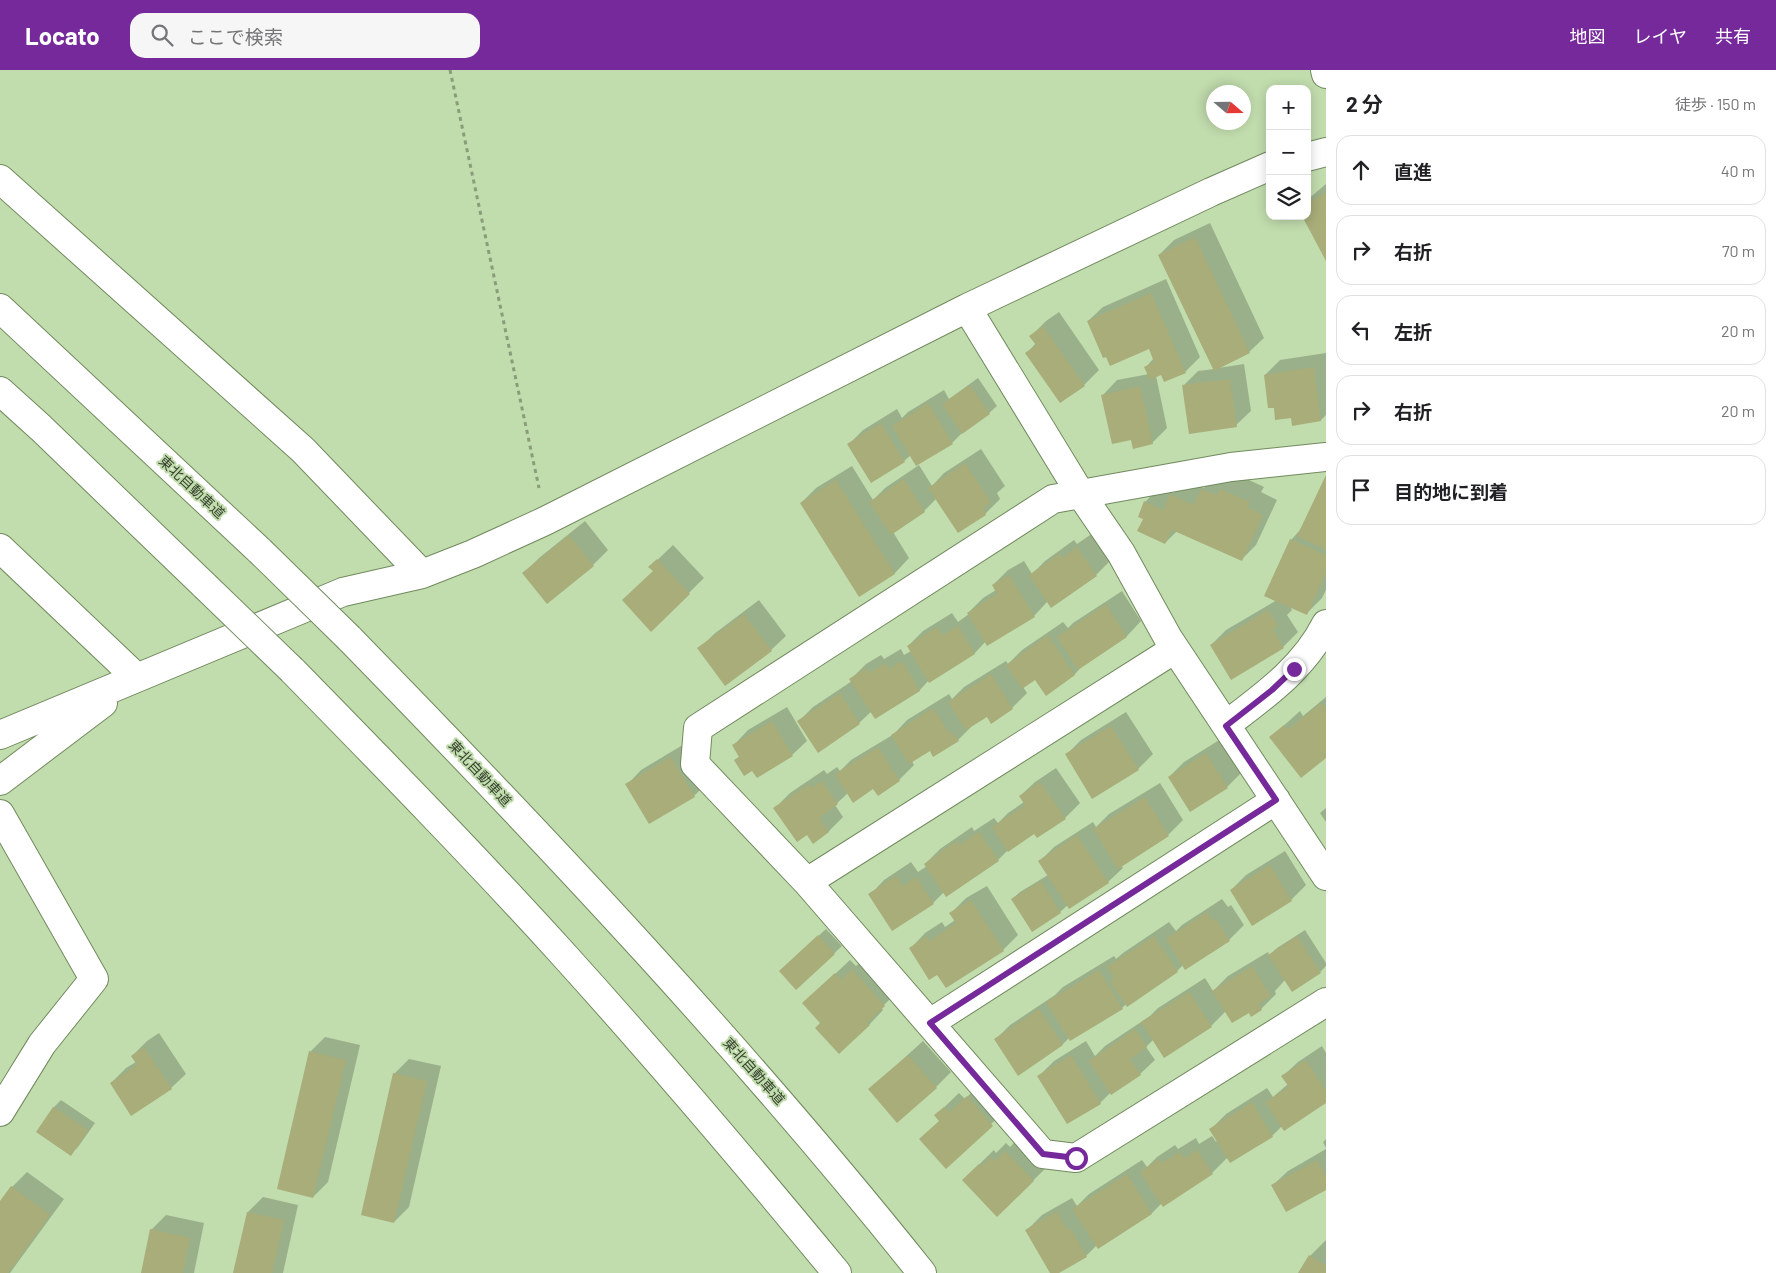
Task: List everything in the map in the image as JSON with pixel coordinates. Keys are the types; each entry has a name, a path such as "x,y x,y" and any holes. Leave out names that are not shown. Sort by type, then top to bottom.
{"main road":[{"path":"1325,70 1326,74"},
{"path":"1311,156 1326,152"},
{"path":"0,735 343,592 422,574 473,554 546,521 967,308 1266,168"},
{"path":"0,179 302,450 422,574"},
{"name":"東北自動車道","path":"0,308 260,551 474,766 772,1090 922,1273"},
{"path":"967,308 1080,493 1121,553 1176,649 1326,876"},
{"path":"0,391 292,670 420,801 563,954 734,1147 838,1273"},
{"path":"1326,457 1231,467 1053,498 698,728 695,764 807,882 1043,1154 1076,1158 1326,1002"},
{"path":"0,548 136,677"},
{"path":"1226,726 1272,690 1294,669 1310,650 1326,624"},
{"path":"807,882 1176,649"},
{"path":"0,782 136,677"},
{"path":"930,1023 1276,800"},
{"path":"0,814 94,978 42,1044 0,1112"}],"path":[{"path":"450,70 546,521"}],"building":[{"path":"1326,193 1326,261 1304,220 1311,220 1311,201"},
{"path":"1195,237 1250,353 1214,371 1158,255"},
{"path":"1151,293 1186,373 1164,382 1161,375 1150,380 1144,367 1154,362 1149,349 1110,366 1106,357 1103,358 1087,321"},
{"path":"1043,326 1085,386 1060,403 1025,353 1036,345 1029,336"},
{"path":"1314,367 1321,421 1292,426 1291,418 1275,420 1274,408 1268,408 1264,375"},
{"path":"1230,379 1237,427 1189,434 1182,385"},
{"path":"970,385 990,414 962,434 942,404"},
{"path":"1140,386 1153,444 1133,449 1131,440 1112,444 1101,395"},
{"path":"928,403 953,444 916,466 892,426"},
{"path":"881,423 905,462 871,483 847,444"},
{"path":"965,463 991,502 983,508 986,515 958,533 928,488"},
{"path":"1326,475 1326,550 1297,536"},
{"path":"904,479 925,512 891,535 869,502"},
{"path":"836,480 895,574 859,597 800,503"},
{"path":"1201,489 1217,495 1220,489 1250,502 1247,507 1263,515 1242,561 1172,530 1165,544 1137,531 1143,519 1138,517 1144,501 1163,510 1170,494 1193,505"},
{"path":"569,535 594,566 547,604 522,573"},
{"path":"1290,539 1326,555 1326,573 1307,615 1264,596"},
{"path":"1077,547 1097,576 1051,608 1029,575 1059,554 1062,558"},
{"path":"657,559 690,594 651,632 622,600 653,571 648,567"},
{"path":"1009,575 1035,617 987,646 967,613 997,594 992,585"},
{"path":"1106,604 1127,637 1078,670 1057,637"},
{"path":"1268,610 1278,626 1273,629 1284,648 1231,680 1210,645"},
{"path":"744,614 772,651 725,686 697,648"},
{"path":"958,626 975,654 929,683 907,646 937,627 943,635"},
{"path":"1048,635 1075,675 1046,696 1035,680 1022,689 1006,665"},
{"path":"902,661 920,691 875,719 849,679 866,668 869,673 885,663 889,669"},
{"path":"991,674 1013,709 991,724 987,717 966,730 948,702"},
{"path":"840,693 860,724 818,753 797,721"},
{"path":"1321,703 1326,708 1326,758 1301,778 1269,737 1284,725 1287,730"},
{"path":"933,708 950,734 953,732 959,741 933,757 930,751 909,764 891,735"},
{"path":"772,721 793,756 757,778 752,771 744,776 734,760 739,757 732,745"},
{"path":"1111,726 1139,770 1092,799 1065,754"},
{"path":"878,747 900,781 878,796 873,789 853,803 835,774"},
{"path":"1206,753 1228,788 1190,812 1168,777"},
{"path":"671,757 695,797 649,824 625,784"},
{"path":"822,781 838,804 819,818 829,832 813,844 807,835 797,842 773,808 809,784 812,788"},
{"path":"1040,782 1066,819 1037,838 1034,834 1008,852 992,827 1025,805 1019,796"},
{"path":"1145,797 1169,836 1118,869 1093,829"},
{"path":"979,832 999,861 946,897 924,864 956,841 959,845"},
{"path":"1077,835 1109,883 1069,909 1038,861"},
{"path":"1270,865 1292,901 1252,926 1230,890"},
{"path":"896,876 903,886 916,877 934,904 892,931 868,894"},
{"path":"1041,881 1061,913 1032,932 1011,899"},
{"path":"971,900 1004,951 946,988 937,975 929,980 909,948 927,936 930,941 956,923 949,913"},
{"path":"1207,912 1213,921 1216,919 1230,941 1185,970 1166,939"},
{"path":"818,935 835,954 796,990 779,971"},
{"path":"1154,936 1178,972 1127,1007 1110,981 1115,978 1107,967"},
{"path":"1297,936 1321,973 1292,992 1268,955"},
{"path":"1252,966 1271,996 1259,1004 1262,1010 1251,1017 1249,1013 1232,1023 1212,991"},
{"path":"852,969 885,1006 867,1023 870,1025 839,1054 815,1028 820,1023 802,1003 835,973 841,980"},
{"path":"1099,970 1123,1009 1070,1041 1046,1002"},
{"path":"1189,992 1212,1027 1164,1058 1141,1022"},
{"path":"1039,1009 1063,1045 1018,1076 994,1039"},
{"path":"1135,1029 1147,1047 1130,1059 1141,1075 1111,1095 1089,1061"},
{"path":"144,1047 172,1089 131,1116 110,1083 137,1065 131,1056"},
{"path":"309,1051 346,1060 313,1198 277,1189"},
{"path":"908,1055 937,1088 897,1123 868,1089"},
{"path":"1071,1055 1101,1104 1067,1124 1037,1076"},
{"path":"1306,1060 1326,1091 1326,1103 1284,1131 1265,1102 1289,1087 1281,1076"},
{"path":"393,1073 427,1081 394,1223 361,1215"},
{"path":"967,1096 993,1126 946,1169 919,1139 939,1121 934,1115 944,1107 949,1112"},
{"path":"1252,1102 1273,1137 1230,1163 1209,1129"},
{"path":"53,1107 88,1130 71,1156 36,1132"},
{"path":"1197,1150 1213,1174 1163,1207 1140,1172 1159,1159 1162,1163 1180,1152 1184,1158"},
{"path":"1005,1151 1034,1181 997,1217 962,1180 979,1164 981,1167 990,1157 994,1161"},
{"path":"1317,1160 1326,1176 1326,1190 1286,1212 1271,1185"},
{"path":"1127,1174 1152,1214 1098,1249 1072,1209"},
{"path":"11,1186 50,1215 8,1273 0,1273 0,1201"},
{"path":"1057,1211 1067,1230 1070,1228 1087,1257 1059,1273 1050,1273 1025,1230"},
{"path":"247,1212 284,1220 272,1273 233,1273"},
{"path":"150,1229 190,1238 183,1273 141,1273"},
{"path":"1309,1255 1326,1266 1326,1273 1298,1273"}],"route":[{"path":"1076,1158 1043,1154 930,1023 1276,800 1226,726 1272,690 1294,669"}]}
